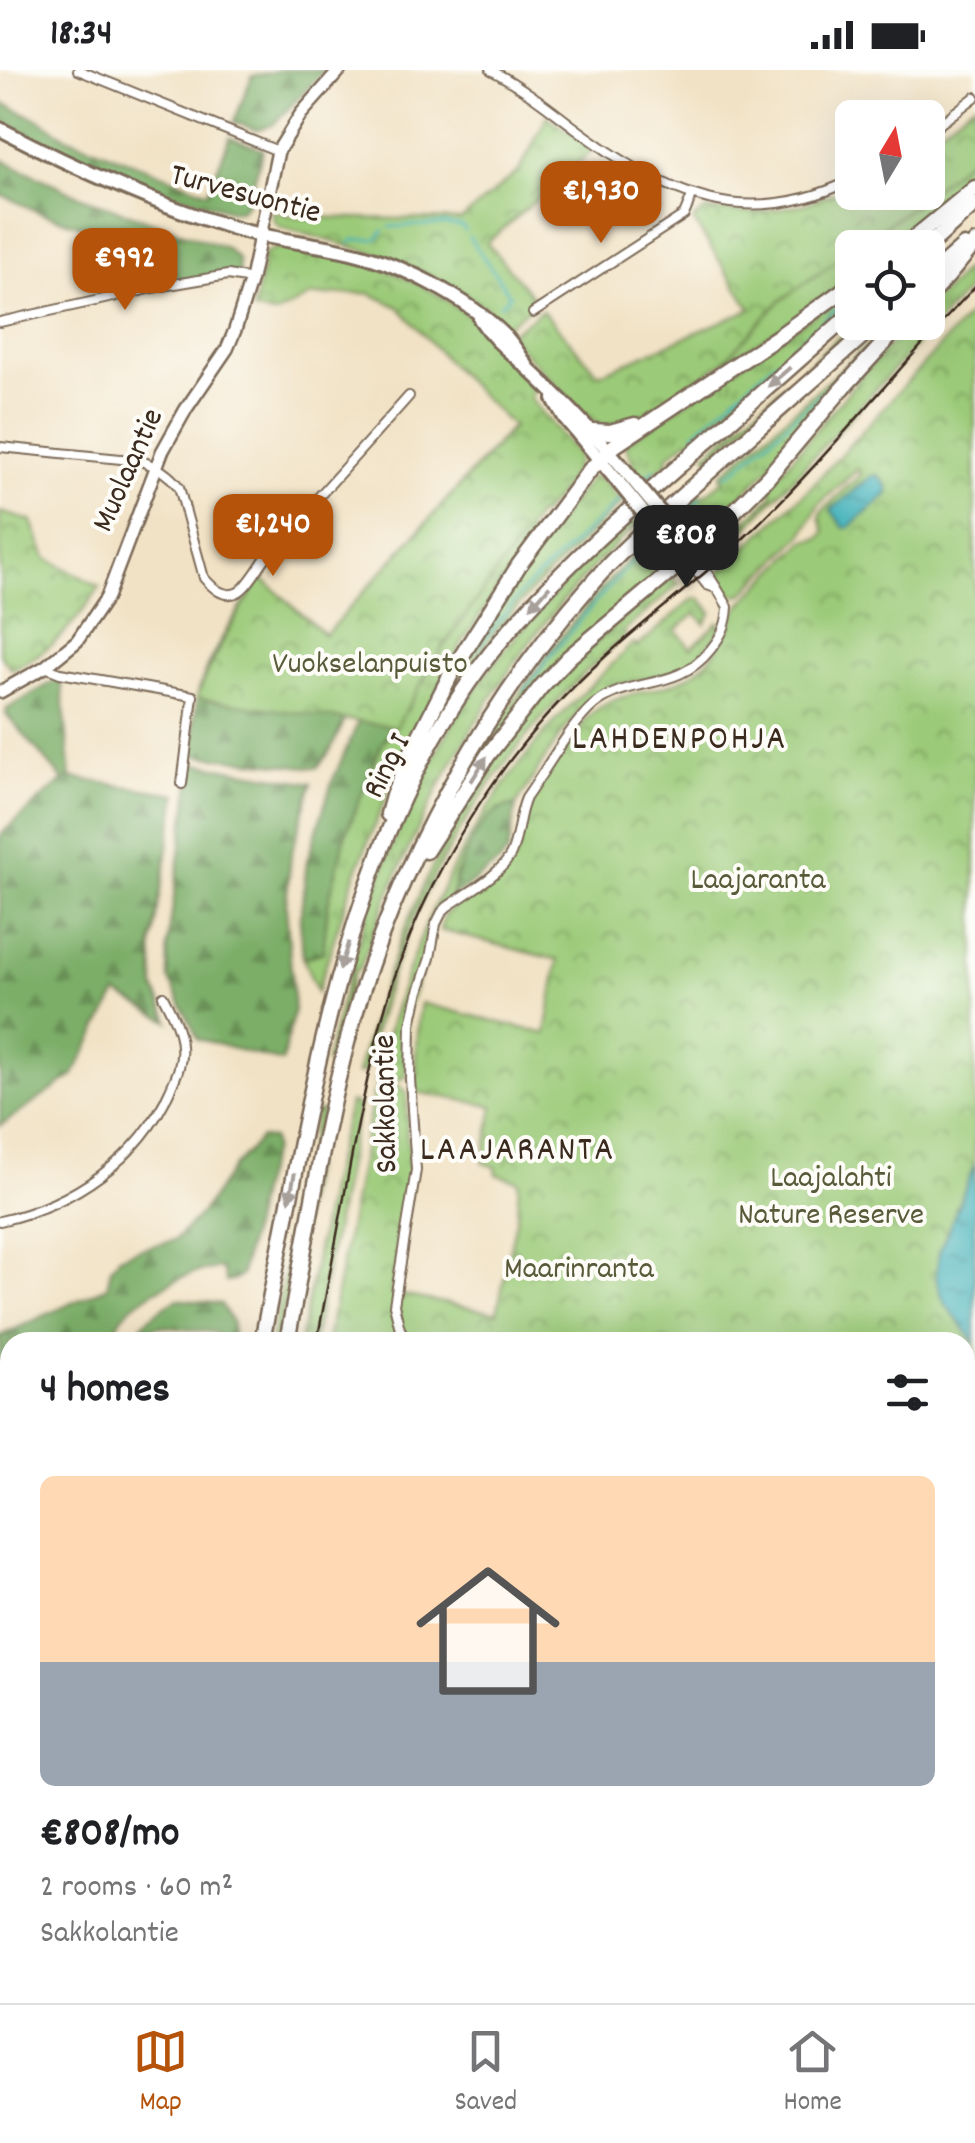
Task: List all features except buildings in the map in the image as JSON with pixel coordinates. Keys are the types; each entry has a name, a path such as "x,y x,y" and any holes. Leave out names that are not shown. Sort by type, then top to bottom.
{"highway":[{"path":"924,230 975,188"},
{"path":"945,231 975,204"},
{"path":"945,264 975,239"},
{"path":"945,280 975,239"},
{"path":"375,863 392,796 454,668 520,565 604,455 835,296"},
{"name":"Ring I","path":"264,1332 317,1062 340,967 375,863 440,727 490,654 563,571 835,328"},
{"name":"Ring I","path":"290,1332 334,1096 367,978 429,828 477,740 552,630 596,579 643,532 858,340"},
{"path":"406,880 488,755 541,687 569,657 689,555 768,478 886,340"},
{"path":"593,432 622,430 655,418"}],"main road":[{"name":"Turvesuontie","path":"0,129 112,185 183,212 260,235 385,262 440,288 510,341 548,389 593,432 604,455"},
{"name":"Turvesuontie","path":"548,389 565,418 604,455 689,555"}],"street":[{"path":"78,70 278,151 300,114 340,70"},
{"path":"492,70 642,173 692,196 733,204 771,204 814,196 835,187"},
{"path":"945,120 975,97"},
{"name":"Muolaantie","path":"0,692 45,667 77,641 106,597 156,466 186,409 226,348 245,304 278,151"},
{"path":"533,313 684,215 692,196"},
{"path":"0,322 167,285 228,275 251,279"},
{"path":"0,446 141,461 156,466 179,487 204,578 212,588 236,594 409,396"},
{"name":"Sakkolantie","path":"402,1332 394,1305 416,1170 411,1024 438,918 507,861 526,798 586,712 616,692 671,678 696,666 724,630 728,607 714,588 706,584 689,555"},
{"path":"45,667 60,673 193,696 182,784"},
{"path":"0,1222 32,1214 82,1190 122,1158 160,1114 180,1066 182,1050 174,1018 163,996"}],"green space":[{"path":"280,70 325,70 273,125 256,130 234,122 252,76"},
{"path":"0,102 66,137 208,192 230,137 263,149 248,202 240,211 231,211 183,196 156,193 73,159 0,119"},
{"path":"975,103 975,153 945,179 945,125"},
{"path":"547,116 594,149 487,243 537,302 502,329 489,309 434,277 388,257 281,227 273,219 272,211 298,217 461,220 520,170"},
{"path":"975,153 975,180 945,206 945,179"},
{"path":"0,159 82,197 226,248 238,259 239,275 181,281 158,250 41,213 0,194"},
{"path":"835,192 835,210 907,210 879,230 835,230 835,262 780,301 722,363 631,423 610,426 588,418 508,335 542,310 599,374 751,309 693,220 706,210 755,213 805,204"},
{"path":"907,210 940,210 915,230 880,230"},
{"name":"Vuokselanpuisto","path":"275,248 324,253 373,265 442,297 500,349 534,391 530,398 578,455 564,487 532,523 443,647 396,727 197,696 226,635 262,578 325,635 513,427 399,307 369,293 311,296 274,315 253,310 263,255"},
{"path":"835,261 835,289 786,325 641,417 598,424 747,330"},
{"path":"975,261 975,282 945,314 945,290"},
{"path":"835,301 835,315 692,441 689,439 667,457 669,461 642,484 625,444"},
{"name":"Laajaranta","path":"975,308 975,1332 329,1332 374,1091 399,1086 407,1093 412,1170 391,1293 497,1313 517,1215 519,1181 497,1174 496,1167 483,1163 494,1106 416,1092 419,1014 421,1003 546,1034 558,960 440,930 444,915 515,861 528,807 589,716 613,701 670,684 696,671 720,646 735,612 747,598 805,541 820,538 825,532 822,511 861,474 858,469 819,504 803,534 743,594 729,593 715,576 808,490"},
{"path":"836,340 845,340 709,458 706,454"},
{"path":"894,340 921,340 709,566 706,563 731,535 772,496 771,486 782,470"},
{"path":"876,342 772,465 694,543 690,541 672,519 699,494 702,497 724,480 721,475"},
{"path":"513,426 518,429 317,768 193,755 197,699 207,669 233,620 262,578 325,635"},
{"path":"592,476 605,483 622,503 530,592 447,694 496,609"},
{"path":"0,512 32,521 46,558 100,587 62,635 13,670 0,655"},
{"path":"634,518 639,523 592,568 549,618 472,728 409,847 360,969 355,970 332,1064 326,1063 370,906 388,856 434,757 461,711 508,646"},
{"path":"532,523 526,531 531,535 521,554 462,643 392,782 352,883 317,992 303,958 323,952 328,904 345,836 380,748 447,628"},
{"path":"651,538 664,553 667,568 486,745 562,636"},
{"path":"672,577 679,584 624,631 626,635 554,705 490,784 463,826 415,915 387,989 364,1072 357,1074 410,916 432,867 486,772 554,684"},
{"path":"693,599 701,599 712,612 705,624 696,613 676,630 691,648 719,622 720,629 704,650 679,669 613,687 587,703 516,805 497,810 456,874 451,898 434,917 424,963 406,1013 406,1077 375,1084 400,992 435,904 507,780 560,716 633,643 637,647"},
{"path":"448,628 380,748 345,836 328,904 323,952 303,958 300,920 307,861 332,782 364,709"},
{"path":"61,677 71,778 177,794 152,945 155,988 169,1021 117,994 73,1076 0,1126 0,835 63,780 6,714 7,709"},
{"path":"193,763 312,783 291,855 286,905 294,1010 282,1062 198,1039 169,979 167,947"},
{"path":"516,805 508,852 451,898 462,862 483,824 501,809"},
{"path":"350,1102 358,1106 315,1332 302,1332 330,1180"},
{"path":"316,1111 322,1112 280,1332 273,1332"},
{"path":"261,1138 272,1139 241,1275 226,1282 222,1269 210,1269 167,1284 129,1310 117,1332 9,1332 107,1287 111,1268 119,1257 175,1240 202,1212 233,1167"},
{"path":"177,1299 221,1304 232,1322 232,1332 161,1326 136,1332 150,1317"}],"water":[{"path":"873,475 888,487 888,494 844,528 831,510"},
{"path":"975,1164 975,1332 967,1332 944,1302 936,1278 939,1252"}],"waterway":[{"path":"390,227 443,224 462,226 465,231"},
{"path":"350,243 377,239 384,230"},
{"path":"469,237 510,295 500,305"},
{"path":"694,433 835,310"},
{"path":"736,469 830,385"},
{"path":"640,482 655,469"},
{"path":"725,476 736,469"},
{"path":"475,650 523,591 623,497"},
{"path":"673,522 700,498"},
{"path":"524,692 587,612 656,538"}],"tram line":[{"path":"319,1332 384,1011 412,931 471,818 520,748 576,684 779,503 975,287"}],"district":[{"name":"LAHDENPOHJA","path":"680,741"},
{"name":"LAAJARANTA","path":"518,1152"}],"park label":[{"name":"Laajalahti Nature Reserve","path":"831,1198"},
{"name":"Maarinranta","path":"579,1271"}]}
